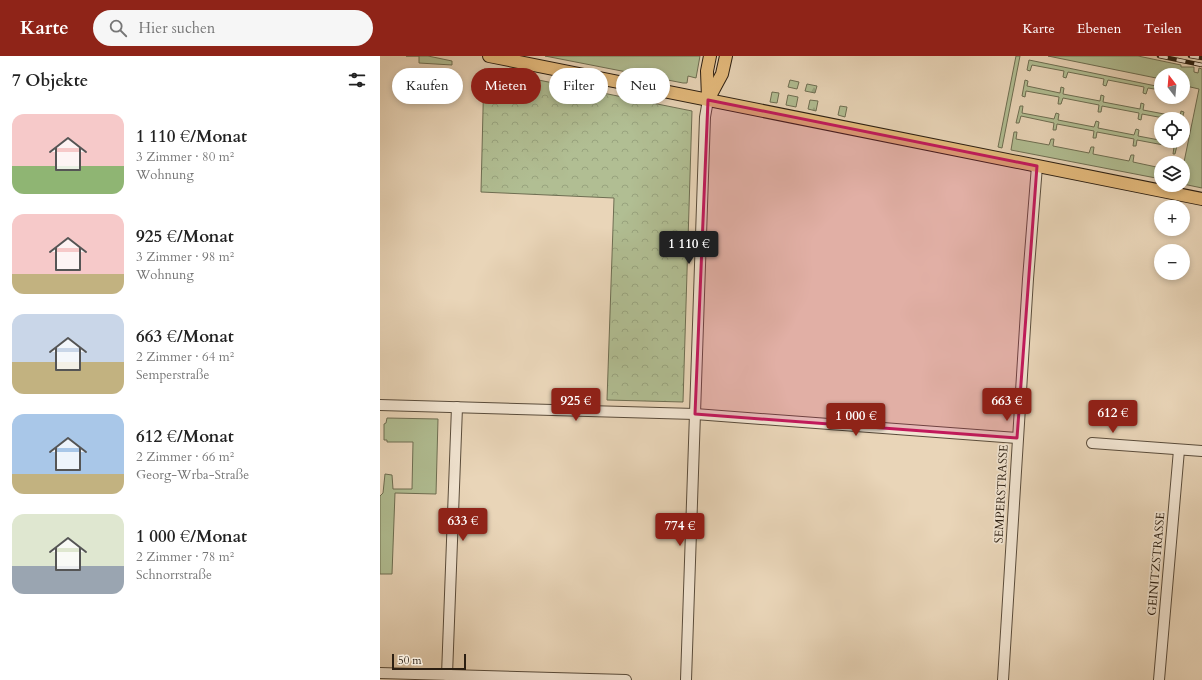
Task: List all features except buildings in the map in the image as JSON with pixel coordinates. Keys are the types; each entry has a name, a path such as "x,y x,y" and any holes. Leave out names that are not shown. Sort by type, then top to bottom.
{"main road":[{"path":"489,56 1202,199"},
{"path":"708,100 707,71 710,56"},
{"path":"708,100 722,74 726,56"}],"street":[{"path":"686,680 705,117 708,100"},
{"name":"SEMPERSTRASSE","path":"1003,680 1017,438 1037,166"},
{"path":"380,405 696,414 1017,438"},
{"path":"442,677 457,407"},
{"path":"1092,444 1202,451"},
{"name":"GEINITZSTRASSE","path":"1159,680 1179,450"},
{"path":"380,673 442,677 626,680"}],"highlighted area":[{"path":"708,100 1037,166 1017,438 695,414"}],"green space":[{"path":"419,56 428,56 452,61 452,65 419,63"},
{"path":"545,56 700,56 696,78 688,76 687,83 670,80 670,68 616,68 616,70"},
{"path":"1016,56 1020,56 1002,148 998,147"},
{"path":"1048,56 1138,56 1181,65 1181,67 1194,67 1194,72 1198,73 1199,68 1202,69 1202,188 1190,185 1190,156 1185,156 1187,148 1190,148 1190,133 1199,89 1190,87 1190,68 1154,68 1154,78"},
{"path":"1029,60 1154,86 1154,89 1148,88 1146,94 1143,93 1144,87 1108,80 1106,86 1103,85 1104,79 1068,72 1066,78 1063,77 1064,71 1032,65 1030,71 1027,70"},
{"path":"790,80 799,82 797,89 788,87"},
{"path":"1025,80 1028,81 1027,86 1060,93 1061,87 1064,88 1063,94 1100,101 1101,95 1104,96 1103,102 1140,109 1141,103 1144,104 1143,110 1154,112 1154,116 1142,114 1141,120 1138,119 1139,113 1102,106 1101,112 1098,112 1099,105 1063,98 1061,104 1058,104 1059,97 1026,91 1025,97 1022,96"},
{"path":"541,81 549,82 549,104 608,104 608,94 616,96 616,104 657,104 692,111 683,402 607,400 614,198 481,192 483,104 541,104"},
{"path":"807,84 817,86 815,93 805,91"},
{"path":"772,92 779,93 777,103 770,102"},
{"path":"788,95 798,97 796,107 786,105"},
{"path":"810,100 818,101 816,111 808,109"},
{"path":"840,106 847,107 845,117 838,115"},
{"path":"1020,106 1023,106 1022,113 1054,119 1056,113 1059,114 1058,120 1094,127 1096,121 1099,122 1098,128 1134,135 1136,129 1139,130 1138,136 1154,139 1154,143 1137,140 1136,146 1133,146 1134,139 1097,132 1096,138 1093,138 1094,131 1057,124 1056,130 1053,130 1054,123 1021,116 1019,123 1016,123"},
{"path":"1014,132 1017,132 1016,139 1049,145 1051,139 1054,139 1053,146 1089,153 1091,147 1094,147 1093,154 1129,161 1131,155 1134,155 1133,162 1154,166 1154,178 1011,150"},
{"path":"1174,148 1176,148 1175,154 1173,154"},
{"path":"387,418 438,419 436,494 395,493 392,574 380,574 380,496 383,493 385,474 392,475 393,489 412,489 413,442 387,442 387,440 384,440 384,424 386,423"}],"railway":[{"path":"1159,56 1202,65"},
{"path":"1190,56 1202,58"}]}
